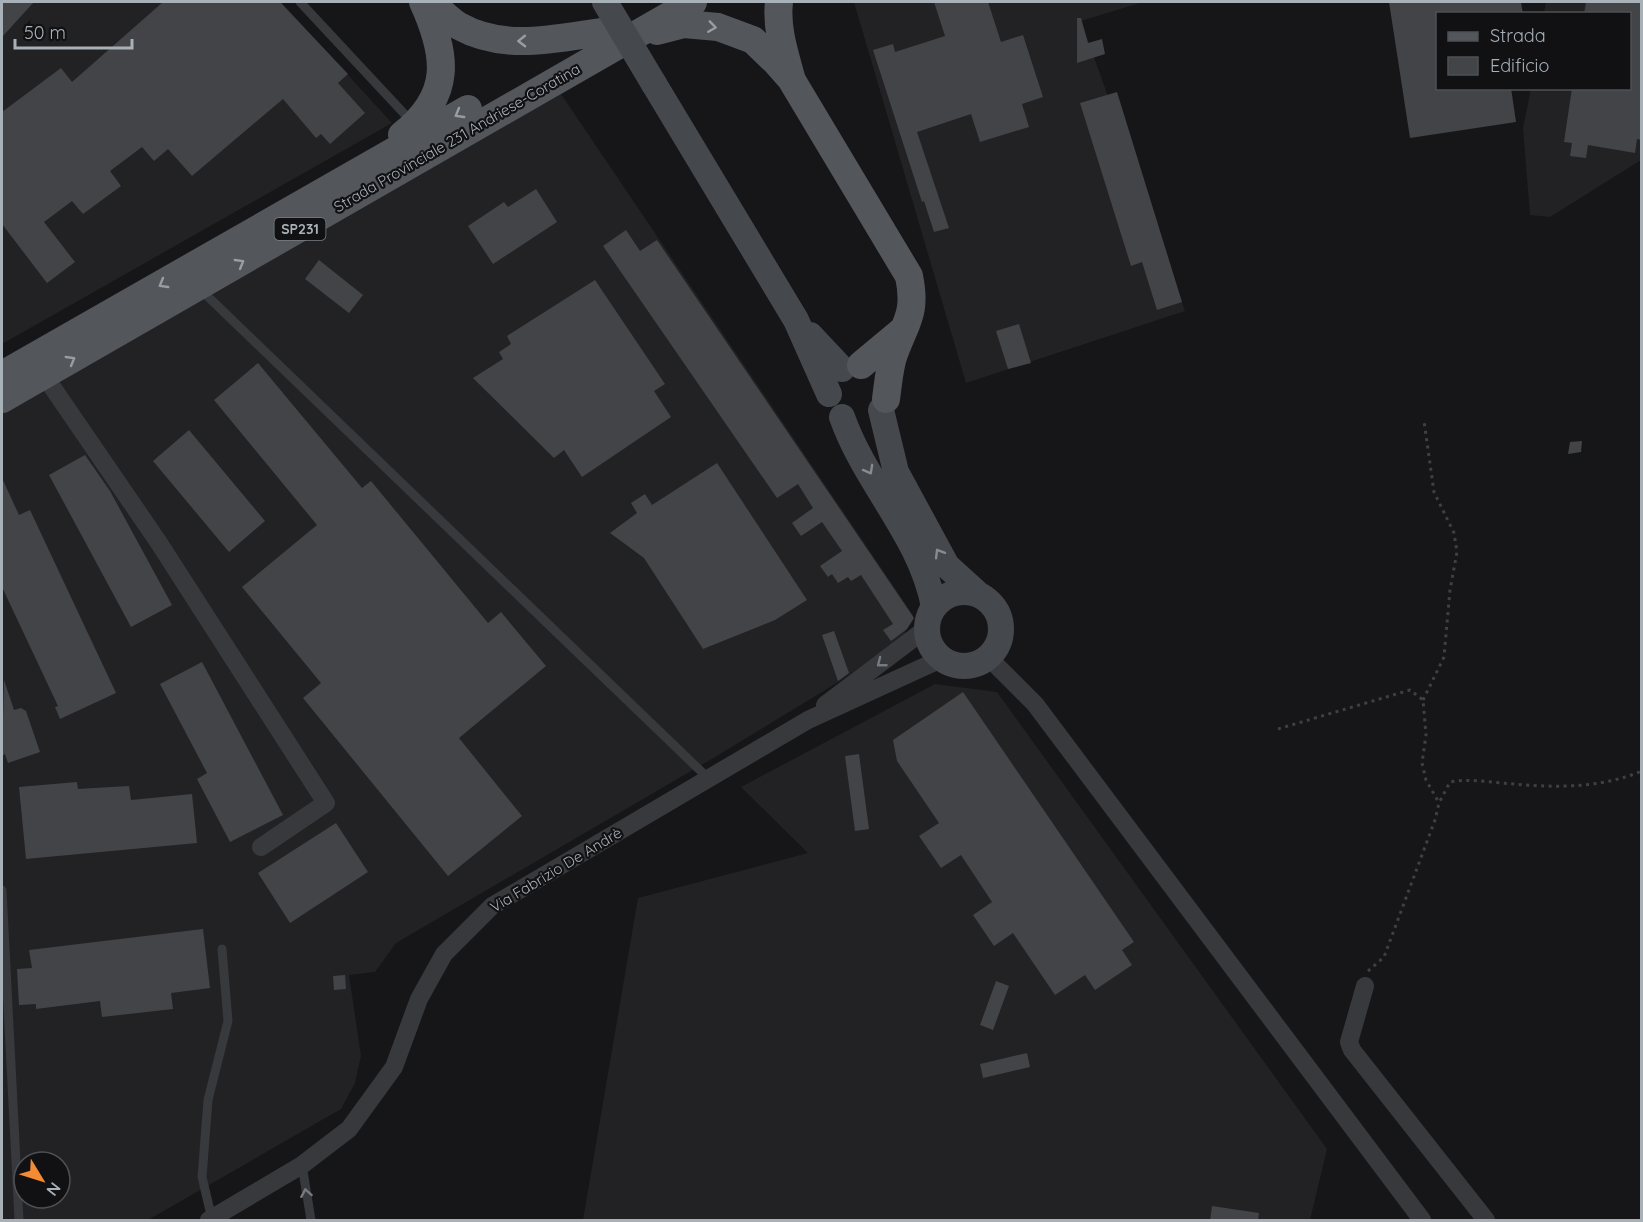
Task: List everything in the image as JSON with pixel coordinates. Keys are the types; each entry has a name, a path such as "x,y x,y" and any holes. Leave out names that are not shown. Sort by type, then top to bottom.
{"main road":[{"path":"341,182 415,125 436,98 442,67 436,30 423,2"},
{"path":"430,2 458,25 494,40 599,45 684,24 718,27 753,40 791,79 909,276 914,297 912,314 892,359 884,404 862,422 842,417"},
{"path":"605,2 796,320 835,411 842,417 884,498 920,556 930,583 930,645 941,659 965,667 988,658 997,648 1001,636 1002,624 998,612 990,602 947,566 896,472 884,404 886,389 878,373 851,367 796,320"},
{"name":"Strada Provinciale 231 Andriese-Coratina","path":"2,399 198,288 599,45 654,2"},
{"name":"Strada Provinciale 231 Andriese-Coratina","path":"2,375 341,182 599,45 693,2"},
{"path":"779,2 777,14 781,42 791,79"},
{"path":"829,394 835,376 904,329"},
{"path":"931,617 943,598 954,593 967,592 979,595"}],"street":[{"path":"45,375 159,543 326,803 261,847"},
{"path":"808,720 931,617"},
{"path":"988,658 1035,704 1422,1221"},
{"path":"808,720 941,659"},
{"name":"Via Fabrizio De Andrè","path":"210,1220 302,1165 349,1128 394,1067 419,999 444,954 492,906 808,720"},
{"path":"1365,986 1349,1042 1352,1050 1486,1221"}],"lane":[{"path":"300,2 415,125"},
{"path":"198,288 708,778"},
{"path":"2,890 19,1221"},
{"path":"210,1220 201,1177 208,1100 228,1021 222,949"},
{"path":"302,1165 311,1221"}],"path":[{"path":"1424,422 1434,492 1454,533 1457,552 1450,590 1444,657 1423,700 1426,735 1422,763 1426,780 1439,803"},
{"path":"1278,729 1410,690 1423,700"},
{"path":"1365,986 1366,974 1384,957 1435,820 1439,803 1450,782 1462,780 1523,785 1586,786 1620,780 1641,771"}],"shaded area":[{"path":"2,2 281,2 392,123 2,344"},
{"path":"854,2 1143,2 1081,21 1185,311 966,383"},
{"path":"1546,2 1641,2 1641,160 1550,217 1530,215 1523,128 1531,90 1631,90 1631,12 1544,12"},
{"path":"561,94 913,615 903,637 840,681 710,760 396,943 375,972 349,975 361,1056 355,1083 341,1109 148,1220 2,1220 2,413"},
{"path":"935,684 997,692 1327,1149 1310,1220 583,1220 638,898 808,853 741,787"}],"building":[{"path":"2,2 34,2 2,37"},
{"path":"163,2 280,2 348,74 338,83 365,113 330,144 321,134 316,138 283,99 192,176 168,149 154,161 142,147 110,171 121,186 83,214 72,201 44,222 75,262 47,283 2,224 2,112 61,68 72,82"},
{"path":"934,2 988,2 1001,42 1023,35 1043,97 1022,104 1029,127 980,142 971,114 917,132 949,228 934,232 924,201 922,202 873,50 893,44 895,52 945,36"},
{"path":"1389,2 1521,2 1523,12 1436,12 1436,90 1511,90 1516,122 1410,138"},
{"path":"1586,2 1641,2 1641,140 1637,139 1635,153 1588,145 1586,158 1570,156 1572,143 1564,142 1572,90 1631,90 1631,12 1584,12"},
{"path":"1077,18 1081,18 1088,43 1102,39 1105,54 1077,63"},
{"path":"1117,92 1182,302 1157,310 1142,262 1131,266 1080,103"},
{"path":"536,189 557,222 493,264 468,226 504,202 508,207"},
{"path":"626,230 640,251 657,240 914,618 907,629 891,641 883,630 893,624 861,575 851,581 848,577 838,583 832,574 828,577 820,566 842,551 822,522 801,536 792,523 813,508 798,484 777,498 603,246"},
{"path":"319,260 363,295 349,313 305,279"},
{"path":"595,280 665,384 654,391 671,417 582,477 564,450 554,458 473,378 503,359 499,352 511,344 507,336"},
{"path":"1019,324 1031,363 1008,369 996,331"},
{"path":"258,363 362,488 371,481 488,623 501,612 546,666 459,738 522,816 448,876 303,698 321,683 242,587 317,525 214,400"},
{"path":"189,430 265,521 229,552 153,461"},
{"path":"1582,441 1581,452 1568,454 1570,442"},
{"path":"85,455 110,491 172,605 131,627 49,475"},
{"path":"717,463 807,600 775,620 703,649 644,558 610,533 637,513 631,503 645,494 652,505"},
{"path":"2,478 19,515 30,510 116,693 60,719 55,707 58,706 2,587"},
{"path":"834,631 849,673 838,681 822,635"},
{"path":"202,662 283,815 230,842 197,779 207,773 160,684"},
{"path":"4,680 14,710 21,708 26,711 40,752 8,763 5,754 2,756"},
{"path":"963,692 1134,942 1122,950 1132,965 1095,990 1085,975 1055,995 1013,933 994,946 973,915 992,902 961,855 941,868 919,836 939,823 897,761 893,740"},
{"path":"859,754 869,829 855,831 845,756"},
{"path":"77,782 78,789 129,786 131,800 192,794 197,843 26,859 19,787"},
{"path":"336,823 368,872 290,923 258,873"},
{"path":"203,929 210,988 171,993 173,1009 102,1017 100,1001 36,1009 36,1004 19,1005 17,969 32,968 29,950"},
{"path":"345,975 346,989 334,990 333,976"},
{"path":"996,981 1009,986 993,1030 980,1025"},
{"path":"1027,1053 1030,1067 983,1078 980,1064"},
{"path":"1212,1206 1259,1213 1258,1221 1210,1221"}]}
